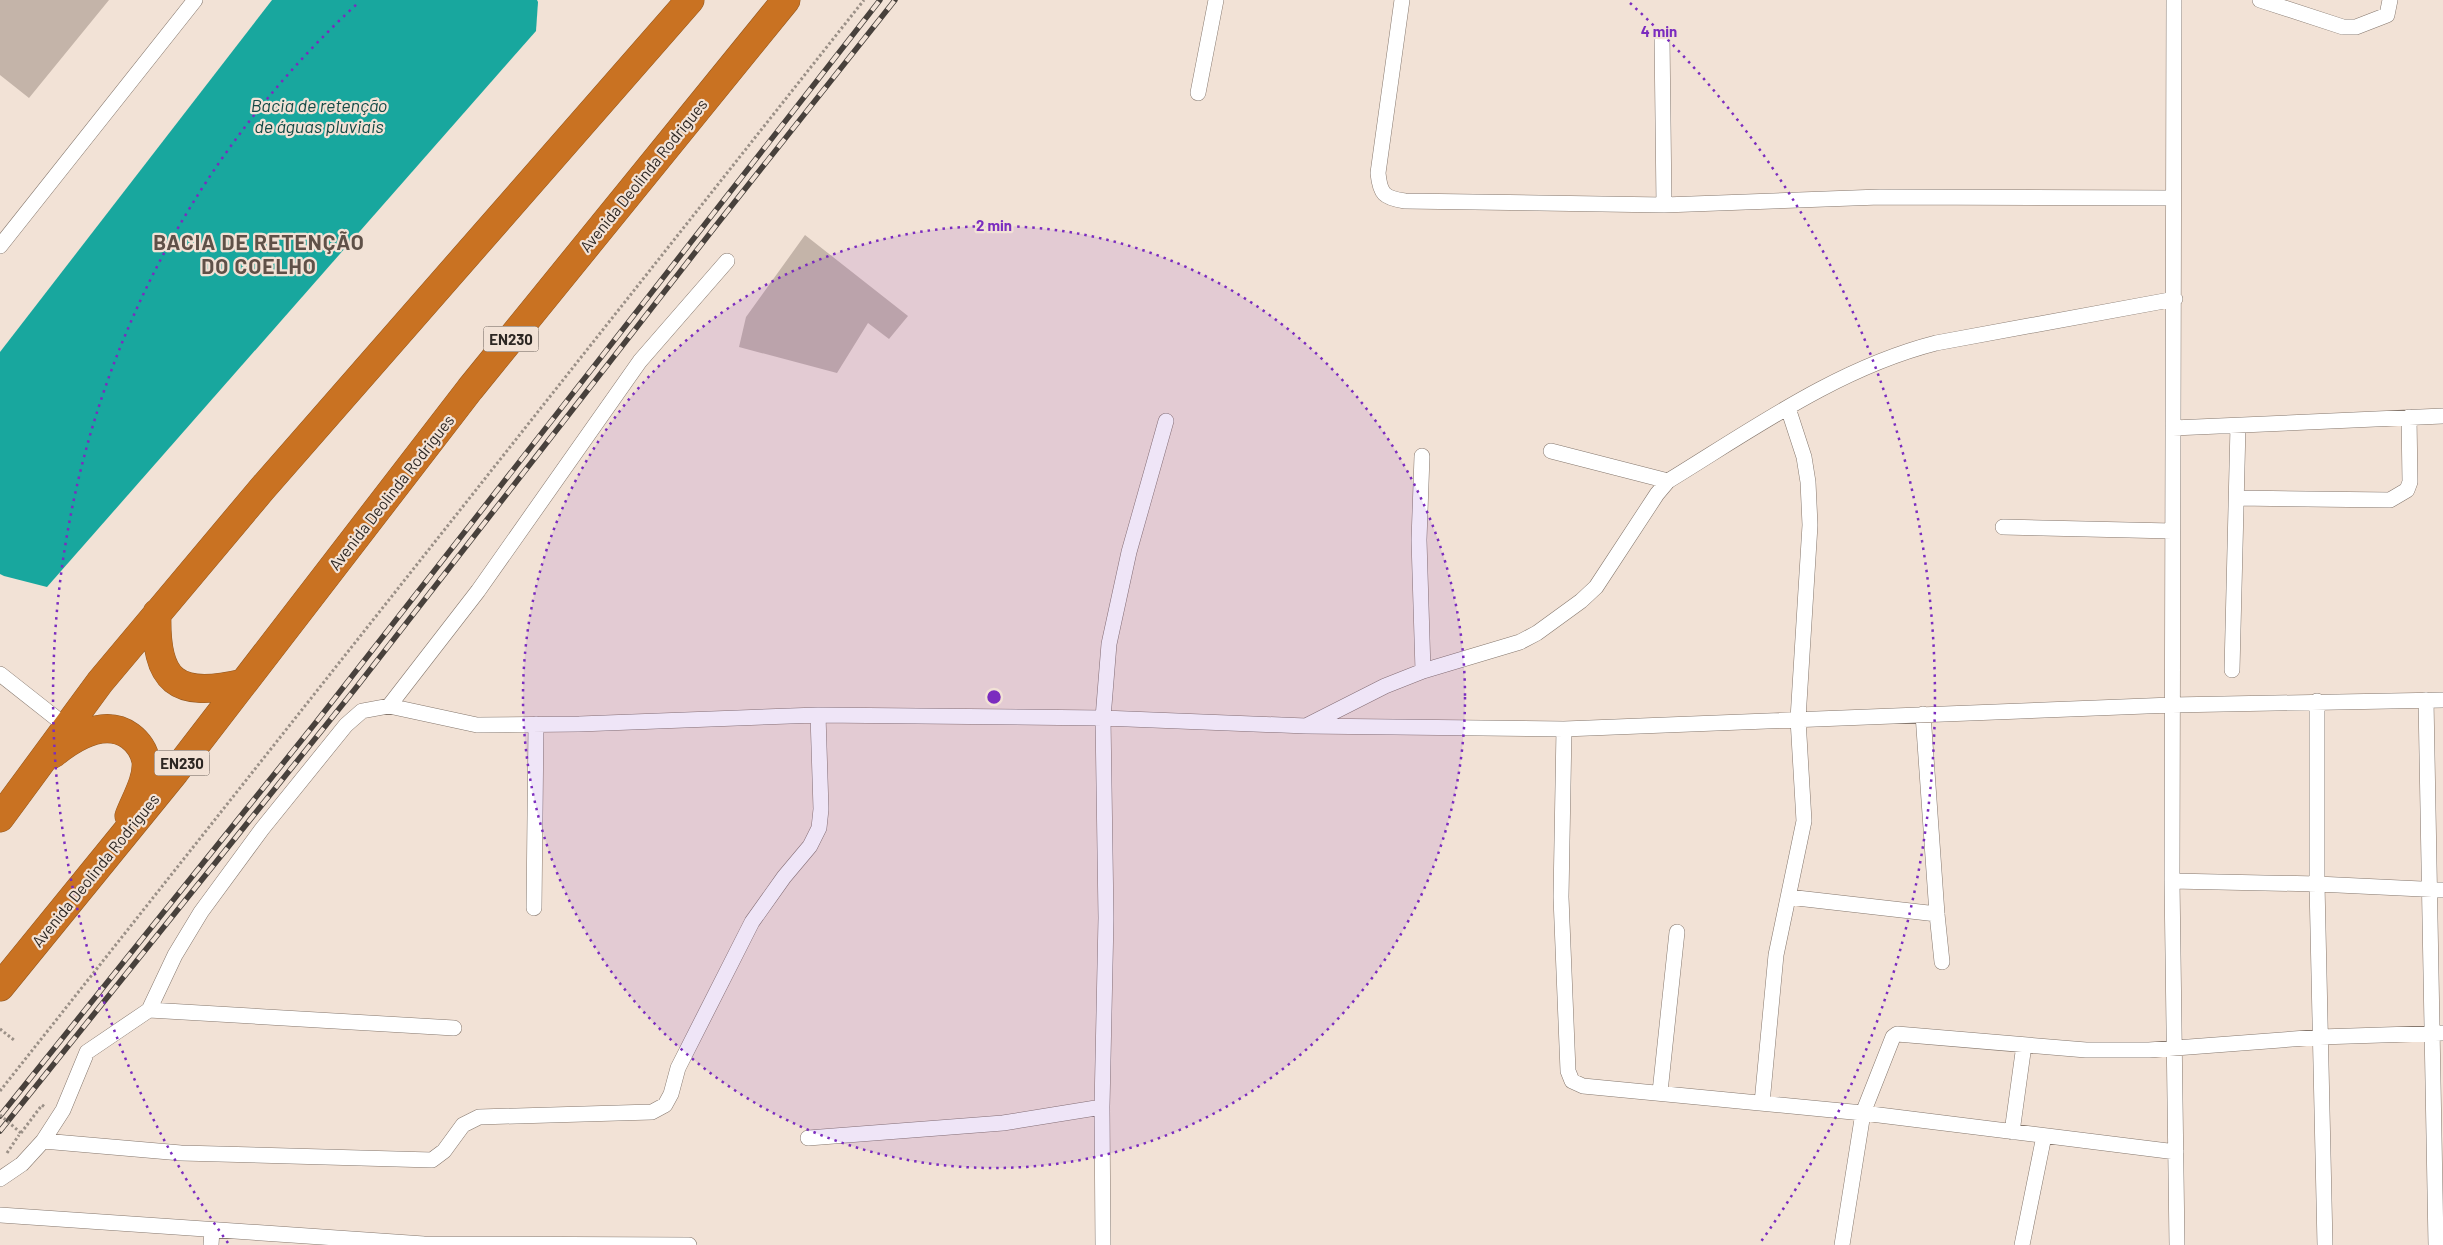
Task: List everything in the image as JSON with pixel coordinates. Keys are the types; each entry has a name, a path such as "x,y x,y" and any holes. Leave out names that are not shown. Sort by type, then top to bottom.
{"highway":[{"path":"0,818 66,726 157,613 262,489 690,0"},
{"name":"Avenida Deolinda Rodrigues","path":"0,987 175,772 470,390 786,0"},
{"path":"157,613 159,656 164,669 174,680 188,688 204,690 243,683"},
{"path":"33,771 59,750 88,732 106,729 122,730 136,740 143,752 146,763 142,784 119,841"}],"street":[{"path":"0,246 195,0"},
{"path":"1198,94 1216,0"},
{"path":"1402,0 1378,173 1379,187 1384,195 1404,201 1664,205 1880,197 2173,198"},
{"path":"2174,0 2172,881 2177,1245"},
{"path":"2260,0 2343,27 2356,27 2387,15 2390,0"},
{"path":"1662,36 1664,205"},
{"path":"388,706 478,591 640,360 726,261"},
{"path":"1306,726 1385,686 1423,671 1520,642 1581,601 1596,587 1657,494 1668,481 1788,408 1865,367 1900,352 1936,343 2174,299"},
{"path":"1762,1103 1776,955 1804,821 1798,718 1810,525 1808,482 1804,457 1788,408"},
{"path":"2173,428 2443,416"},
{"path":"2238,498 2390,500 2407,490 2410,482 2410,417"},
{"path":"1103,1245 1102,1107 1106,918 1103,718 1109,644 1129,552 1166,421"},
{"path":"2232,670 2238,498 2238,426"},
{"path":"1551,451 1668,481"},
{"path":"1422,456 1419,540 1423,671"},
{"path":"2003,526 2172,531"},
{"path":"0,674 66,726"},
{"path":"2426,700 2437,890 2436,1245"},
{"path":"0,1179 22,1164 43,1141 64,1110 87,1052 148,1010 175,955 201,912 262,829 346,725 362,711 388,706 477,725 818,715 1103,718 1306,726 1564,729 1798,718 2172,705 2443,700"},
{"path":"2317,701 2317,884 2325,1245"},
{"path":"1923,714 1936,914 1942,962"},
{"path":"43,1141 181,1153 432,1160 444,1151 463,1125 478,1117 652,1112 665,1105 671,1094 678,1068 752,922 784,877 810,846 819,828 821,809 818,715"},
{"path":"534,908 536,724"},
{"path":"1564,729 1561,897 1568,1071 1572,1081 1583,1086 1862,1113 2176,1152"},
{"path":"2172,881 2317,884 2437,890"},
{"path":"1788,897 1936,914"},
{"path":"1660,1092 1677,932"},
{"path":"148,1010 454,1028"},
{"path":"1842,1245 1862,1113 1894,1037 1897,1034 2086,1050 2174,1048 2320,1037 2437,1033"},
{"path":"2012,1132 2024,1046"},
{"path":"808,1138 1003,1123 1102,1107"},
{"path":"2022,1245 2044,1136"},
{"path":"0,1215 212,1237 424,1244 689,1245"}],"path":[{"path":"0,1091 864,0"},
{"path":"0,1029 14,1040"},
{"path":"0,1116 21,1133"}],"water":[{"name":"Bacia de retenção de águas pluviais","path":"272,0 537,0 538,2 536,31 47,587 4,576 0,574 0,352"}],"building":[{"path":"0,0 109,0 29,98 0,75"},
{"path":"805,235 908,316 889,339 868,323 837,373 739,347 746,317"}],"railway":[{"path":"0,1116 317,721 880,0"},
{"path":"0,1131 355,689 718,223 895,0"}],"district":[{"name":"BACIA DE RETENÇÃO DO COELHO","path":"259,253"}]}
